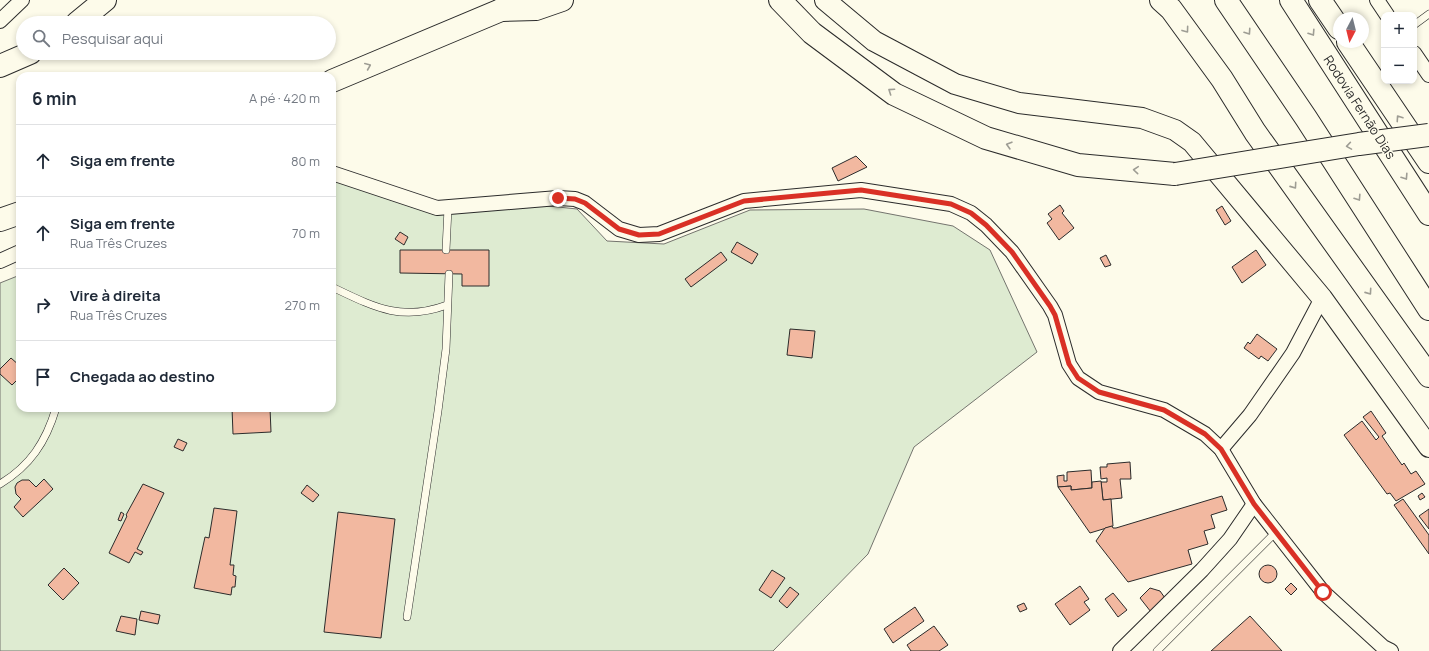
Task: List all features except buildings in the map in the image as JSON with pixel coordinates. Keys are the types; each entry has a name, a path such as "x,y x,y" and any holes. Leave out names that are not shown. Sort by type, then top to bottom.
{"highway":[{"path":"86,16 105,0"},
{"path":"336,79 510,5 536,9 562,0"},
{"path":"780,0 812,33 894,94 986,138 1078,165 1175,174 1359,144 1429,135"},
{"path":"1161,0 1171,9 1222,79 1255,132 1429,376"},
{"path":"1226,0 1306,118 1429,308"},
{"name":"Rodovia Fernão Dias","path":"1291,0 1429,214"},
{"path":"1320,0 1333,19"},
{"name":"Rodovia Fernão Dias","path":"1352,48 1429,162"},
{"path":"0,66 16,59"},
{"path":"0,220 16,214"}],"street":[{"path":"0,21 22,0"},
{"path":"825,0 874,41 955,84 1019,103 1142,118 1175,130 1192,142 1322,298 1429,447"},
{"path":"1377,0 1385,12"},
{"path":"1417,57 1429,75"},
{"path":"336,174 437,208 558,198 575,199 585,203 619,229 639,235 659,234 744,201 861,190 951,204 971,213 986,225 1012,252 1055,315 1069,364 1078,378 1099,392 1164,410 1205,434 1221,449 1254,504 1275,533 1323,592 1383,647 1391,651"},
{"path":"0,261 16,254"},
{"path":"1221,449 1250,415 1293,353 1322,298"},
{"path":"1120,651 1202,570 1230,539 1254,504"}],"lane":[{"path":"1417,23 1429,14"},
{"path":"446,250 448,208"},
{"path":"407,617 446,349 449,274"},
{"path":"336,289 381,309 405,313 428,312 447,306"},
{"path":"0,484 15,475 32,458 45,436 54,412"},
{"path":"1157,651 1275,533"}],"green space":[{"path":"336,180 436,212 539,205 577,209 607,241 664,244 750,210 864,209 953,226 990,250 1037,352 914,447 868,554 773,651 0,651 0,283 16,277 16,412 336,412"}],"route":[{"path":"558,198 575,199 585,203 619,229 639,235 659,234 744,201 861,190 951,204 971,213 986,225 1012,252 1050,306 1055,315 1069,364 1078,378 1099,392 1137,401 1164,410 1205,434 1221,449 1254,504 1275,533 1323,592"}]}
